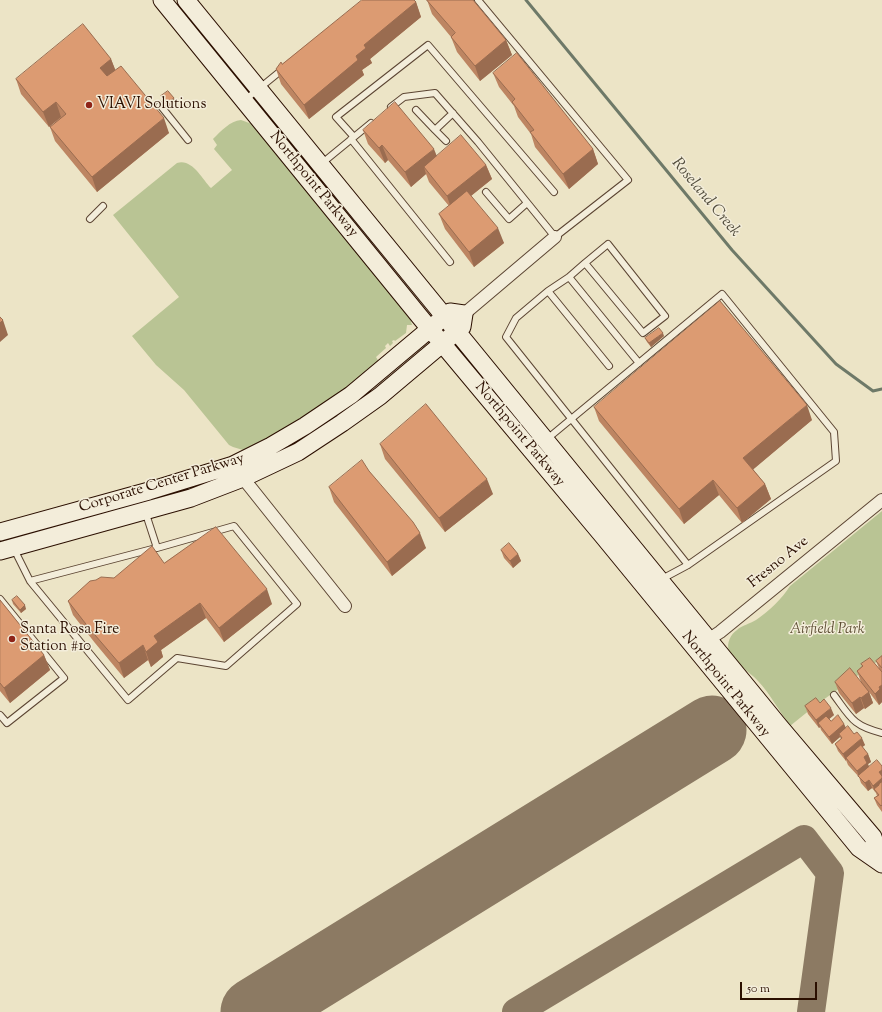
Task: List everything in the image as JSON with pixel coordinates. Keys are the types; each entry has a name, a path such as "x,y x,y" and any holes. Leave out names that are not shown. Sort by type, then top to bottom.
{"street":[{"name":"Northpoint Parkway","path":"162,0 430,329 654,586 702,644 779,726 873,838 882,864"},
{"name":"Northpoint Parkway","path":"186,0 546,440 654,586"},
{"path":"445,316 450,312 464,314 554,237"},
{"name":"Corporate Center Parkway","path":"7,549 191,498 243,478 298,452 342,424 380,396 443,344 462,327 464,314"},
{"name":"Corporate Center Parkway","path":"0,532 149,491 233,465 271,446 305,426 350,395 445,316"},
{"path":"233,465 345,606"},
{"name":"Fresno Ave","path":"702,644 882,500"}],"lane":[{"path":"387,110 404,97 435,93 478,142 554,237 628,180 478,0"},
{"path":"450,262 336,117 428,45 554,192"},
{"path":"244,101 290,64"},
{"path":"160,105 188,140"},
{"path":"416,110 446,141"},
{"path":"435,130 453,113"},
{"path":"321,164 376,119"},
{"path":"486,192 509,219 527,203"},
{"path":"90,219 104,206"},
{"path":"585,263 643,333 665,316 608,244 585,263 569,277 548,291 516,318 506,337 688,565"},
{"path":"569,277 640,363"},
{"path":"548,291 609,366"},
{"path":"546,440 722,294 834,432 836,461 688,565 654,586"},
{"path":"145,511 157,548"},
{"path":"7,549 30,581 128,700 177,658 226,666 297,604 234,526 30,581"},
{"path":"0,599 64,678 7,723 0,715"},
{"path":"834,695 855,723 864,728 882,733"}],"green space":[{"path":"241,120 252,124 257,128 410,317 412,325 407,325 406,333 395,341 392,341 393,343 390,346 388,343 385,346 386,348 376,357 379,362 325,404 289,427 243,450 229,445 184,390 156,365 132,336 179,297 113,215 177,163 182,162 192,166 211,188 232,170 214,149 217,145 213,139 229,124"},
{"name":"Airfield Park","path":"882,511 882,658 816,705 790,726 763,686 731,656 728,648 730,639 739,628 766,613 790,586"}],"building":[{"path":"362,0 414,0 416,2 364,45 366,48 356,56 358,60 304,105 276,69 281,62 282,64"},
{"path":"427,0 473,0 506,40 475,66 451,37 455,33"},
{"name":"VIAVI Solutions","path":"83,24 111,59 100,68 107,76 121,66 164,118 92,177 50,127 66,114 56,102 43,112 16,79"},
{"path":"517,53 593,149 563,174 530,132 534,130 512,102 515,99 493,73"},
{"path":"168,91 174,98 167,103 161,96"},
{"path":"395,102 434,149 405,172 382,145 379,148 363,130"},
{"path":"461,135 486,165 447,196 424,167"},
{"path":"467,191 498,228 469,252 439,214"},
{"path":"720,301 807,405 743,458 765,484 737,508 713,480 679,509 594,407"},
{"path":"659,328 663,333 649,343 645,338"},
{"path":"426,404 487,479 439,518 380,444"},
{"path":"362,460 369,471 413,522 420,533 387,562 329,487"},
{"path":"216,527 267,589 219,628 200,603 154,636 158,642 146,652 143,645 119,663 68,601 90,581 101,577 114,578 152,546 164,563"},
{"path":"509,543 518,554 510,561 501,550"},
{"path":"17,596 25,605 20,610 12,600"},
{"name":"Santa Rosa Fire Station #10","path":"0,600 44,655 4,688 0,683"},
{"path":"882,656 882,668 876,661"},
{"path":"870,658 882,672 882,685 875,694 857,671 863,666 861,664"},
{"path":"850,668 869,692 852,703 835,682"},
{"path":"816,698 820,703 824,699 831,708 816,720 805,706"},
{"path":"838,715 844,724 829,737 818,723 826,716 831,721"},
{"path":"848,726 854,734 857,732 862,738 843,754 835,744 842,738 839,734"},
{"path":"861,745 868,754 864,757 867,763 857,771 846,758"},
{"path":"877,760 882,766 882,770 879,772 882,778 873,786 869,780 865,783 858,776"},
{"path":"882,782 881,806 874,798 879,795 874,789"}],"waterway":[{"name":"Roseland Creek","path":"526,0 732,250 836,364 873,391 882,389"}],"taxiway":[{"path":"516,1012 804,839 830,873 811,1012"}],"runway":[{"path":"255,1012 712,730"}],"place":[{"name":"VIAVI Solutions","path":"89,105"},
{"name":"Santa Rosa Fire Station #10","path":"12,639"}]}
